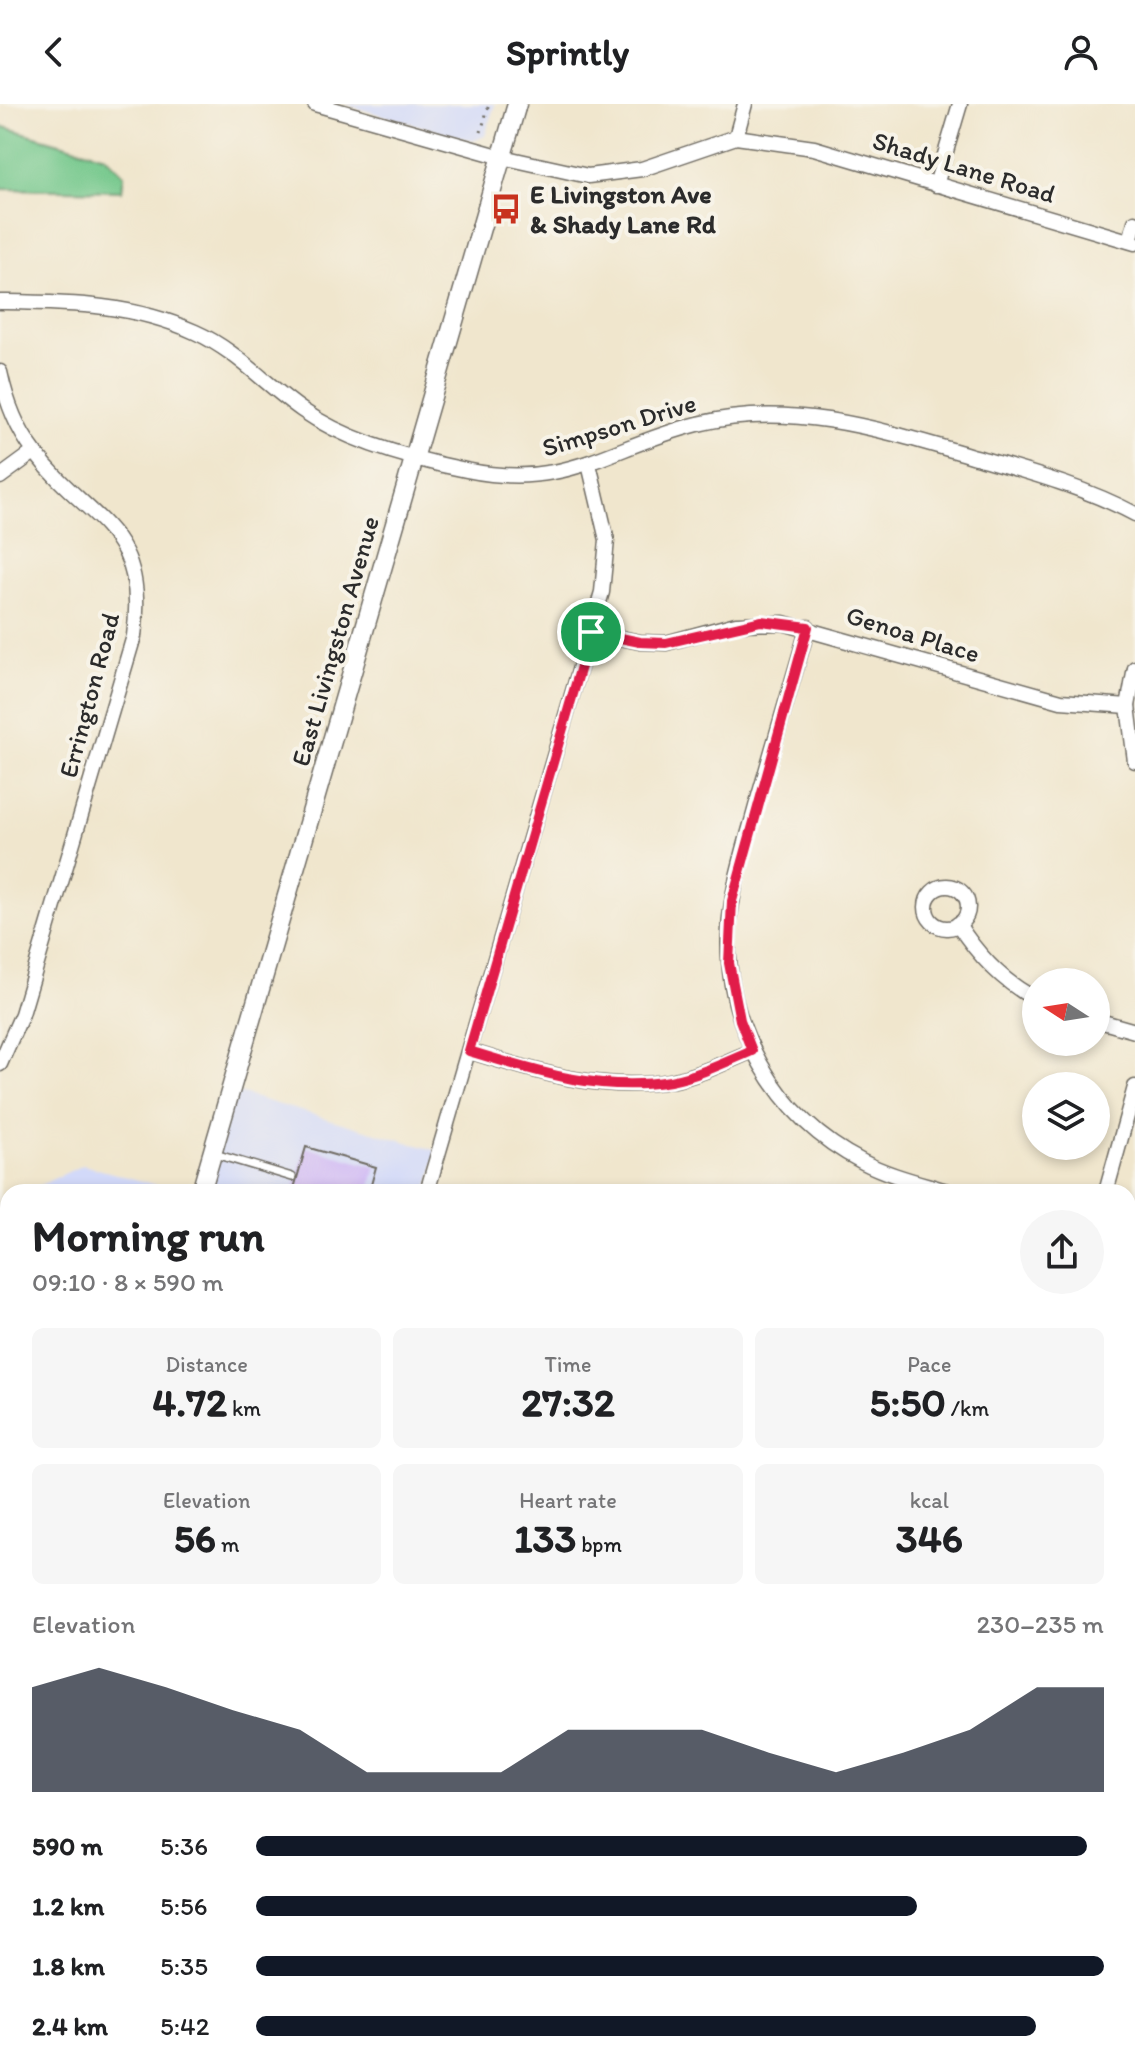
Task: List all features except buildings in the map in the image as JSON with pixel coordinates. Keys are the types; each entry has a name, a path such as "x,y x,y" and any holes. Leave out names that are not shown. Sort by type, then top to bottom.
{"main road":[{"name":"East Livingston Avenue","path":"203,1184 517,104"}],"street":[{"name":"Shady Lane Road","path":"315,104 560,172 617,174 642,169 736,137 814,148 1132,242"},
{"path":"736,137 745,104"},
{"path":"936,185 960,104"},
{"path":"1132,242 1135,222"},
{"name":"Simpson Drive","path":"0,302 89,303 163,319 231,352 322,423 351,437 463,470 515,478 565,472 699,423 784,414 900,435 1074,486 1135,514"},
{"name":"Errington Road","path":"0,372 17,425 34,452 114,531 136,581 138,608 134,636 22,1014 0,1064"},
{"path":"0,477 34,452"},
{"path":"429,1184 604,579 607,540 589,464"},
{"name":"Genoa Place","path":"591,632 640,642 666,643 761,621 808,627 1061,701 1128,706"},
{"path":"808,627 732,901 729,963 740,1020 752,1051 793,1109 833,1145 865,1163 927,1184"},
{"path":"1135,668 1128,706 1135,761"},
{"path":"958,924 972,946 1022,992"},
{"path":"1110,1024 1135,1031"},
{"path":"469,1051 560,1077 636,1085 673,1080 752,1051"},
{"path":"1108,1184 1135,1087"}],"lane":[{"path":"212,1153 292,1177"}],"path":[{"path":"481,132 489,104"}],"shaded area":[{"path":"343,104 495,104 485,136 473,141"},
{"path":"229,1090 438,1151 429,1184 202,1184"},
{"path":"83,1165 153,1184 43,1184"}],"green space":[{"path":"0,126 105,156 124,175 122,191 0,189"}],"place":[{"name":"E Livingston Ave & Shady Lane Rd","path":"506,209"}],"route":[{"path":"761,621 808,627 737,873 732,901 729,963 740,1020 752,1051 673,1080 636,1085 595,1083 560,1077 469,1051 591,632 640,642 666,643 736,624 761,621"}]}
